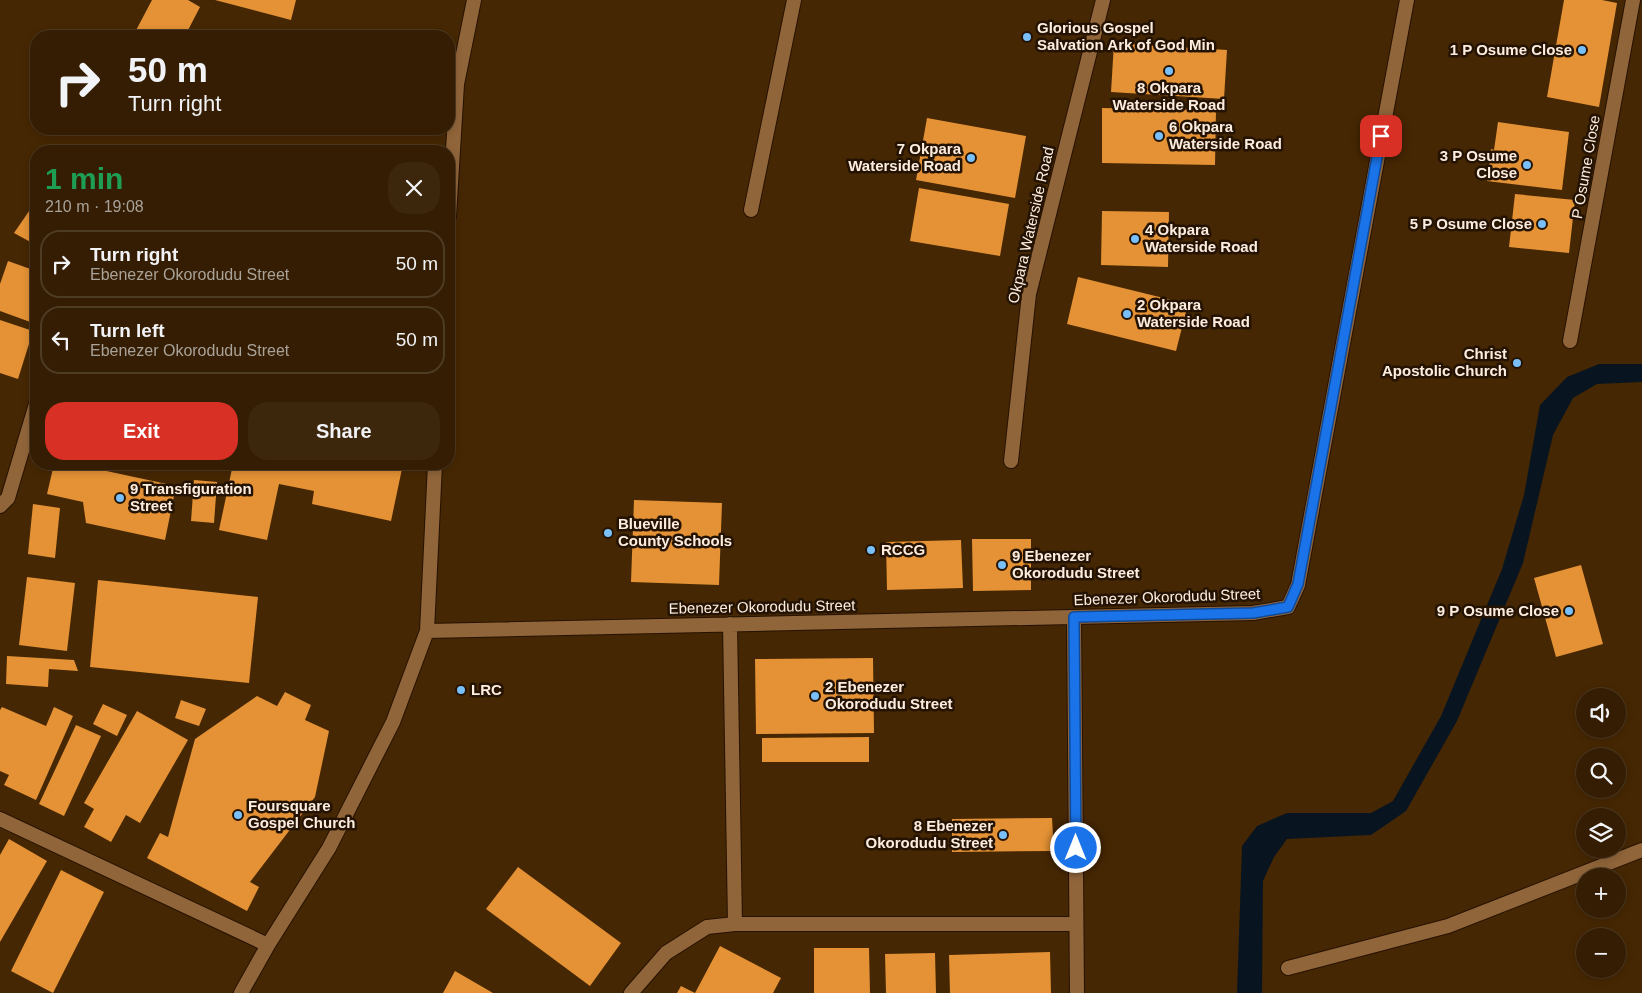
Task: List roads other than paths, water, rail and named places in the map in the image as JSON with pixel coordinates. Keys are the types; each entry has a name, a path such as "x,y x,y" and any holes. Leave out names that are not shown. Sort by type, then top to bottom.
{"street":[{"path":"455,117 457,84 474,0"},
{"path":"751,210 794,0"},
{"name":"Okpara Waterside Road","path":"1011,461 1030,294 1103,0"},
{"name":"Ebenezer Okorodudu Street","path":"428,631 1253,613 1288,607 1298,584 1407,0"},
{"name":"P Osume Close","path":"1570,341 1633,0"},
{"path":"4,502 30,422"},
{"path":"241,993 268,945 329,848 393,722 428,631 436,470"},
{"path":"1074,617 1077,993"},
{"path":"730,624 735,924"},
{"path":"0,819 268,945"},
{"path":"1288,968 1448,926 1642,850"},
{"path":"631,993 666,953 708,928 735,924 1076,924"}],"water":[{"path":"1599,364 1642,364 1642,382 1597,384 1573,398 1553,435 1523,563 1457,721 1406,811 1371,835 1287,839 1274,857 1263,881 1262,993 1237,993 1242,846 1257,826 1287,813 1371,813 1393,801 1441,716 1502,569 1524,495 1540,405 1567,377"}],"place":[{"name":"Glorious Gospel Salvation Ark of God Min","path":"1027,37"},
{"name":"1 P Osume Close","path":"1582,50"},
{"name":"8 Okpara Waterside Road","path":"1169,71"},
{"name":"6 Okpara Waterside Road","path":"1159,136"},
{"name":"7 Okpara Waterside Road","path":"971,158"},
{"name":"3 P Osume Close","path":"1527,165"},
{"name":"5 P Osume Close","path":"1542,224"},
{"name":"4 Okpara Waterside Road","path":"1135,239"},
{"name":"2 Okpara Waterside Road","path":"1127,314"},
{"name":"Christ Apostolic Church","path":"1517,363"},
{"name":"9 Transfiguration Street","path":"120,498"},
{"name":"Blueville County Schools","path":"608,533"},
{"name":"RCCG","path":"871,550"},
{"name":"9 Ebenezer Okorodudu Street","path":"1002,565"},
{"name":"9 P Osume Close","path":"1569,611"},
{"name":"LRC","path":"461,690"},
{"name":"2 Ebenezer Okorodudu Street","path":"815,696"},
{"name":"Foursquare Gospel Church","path":"238,815"},
{"name":"8 Ebenezer Okorodudu Street","path":"1003,835"}]}
